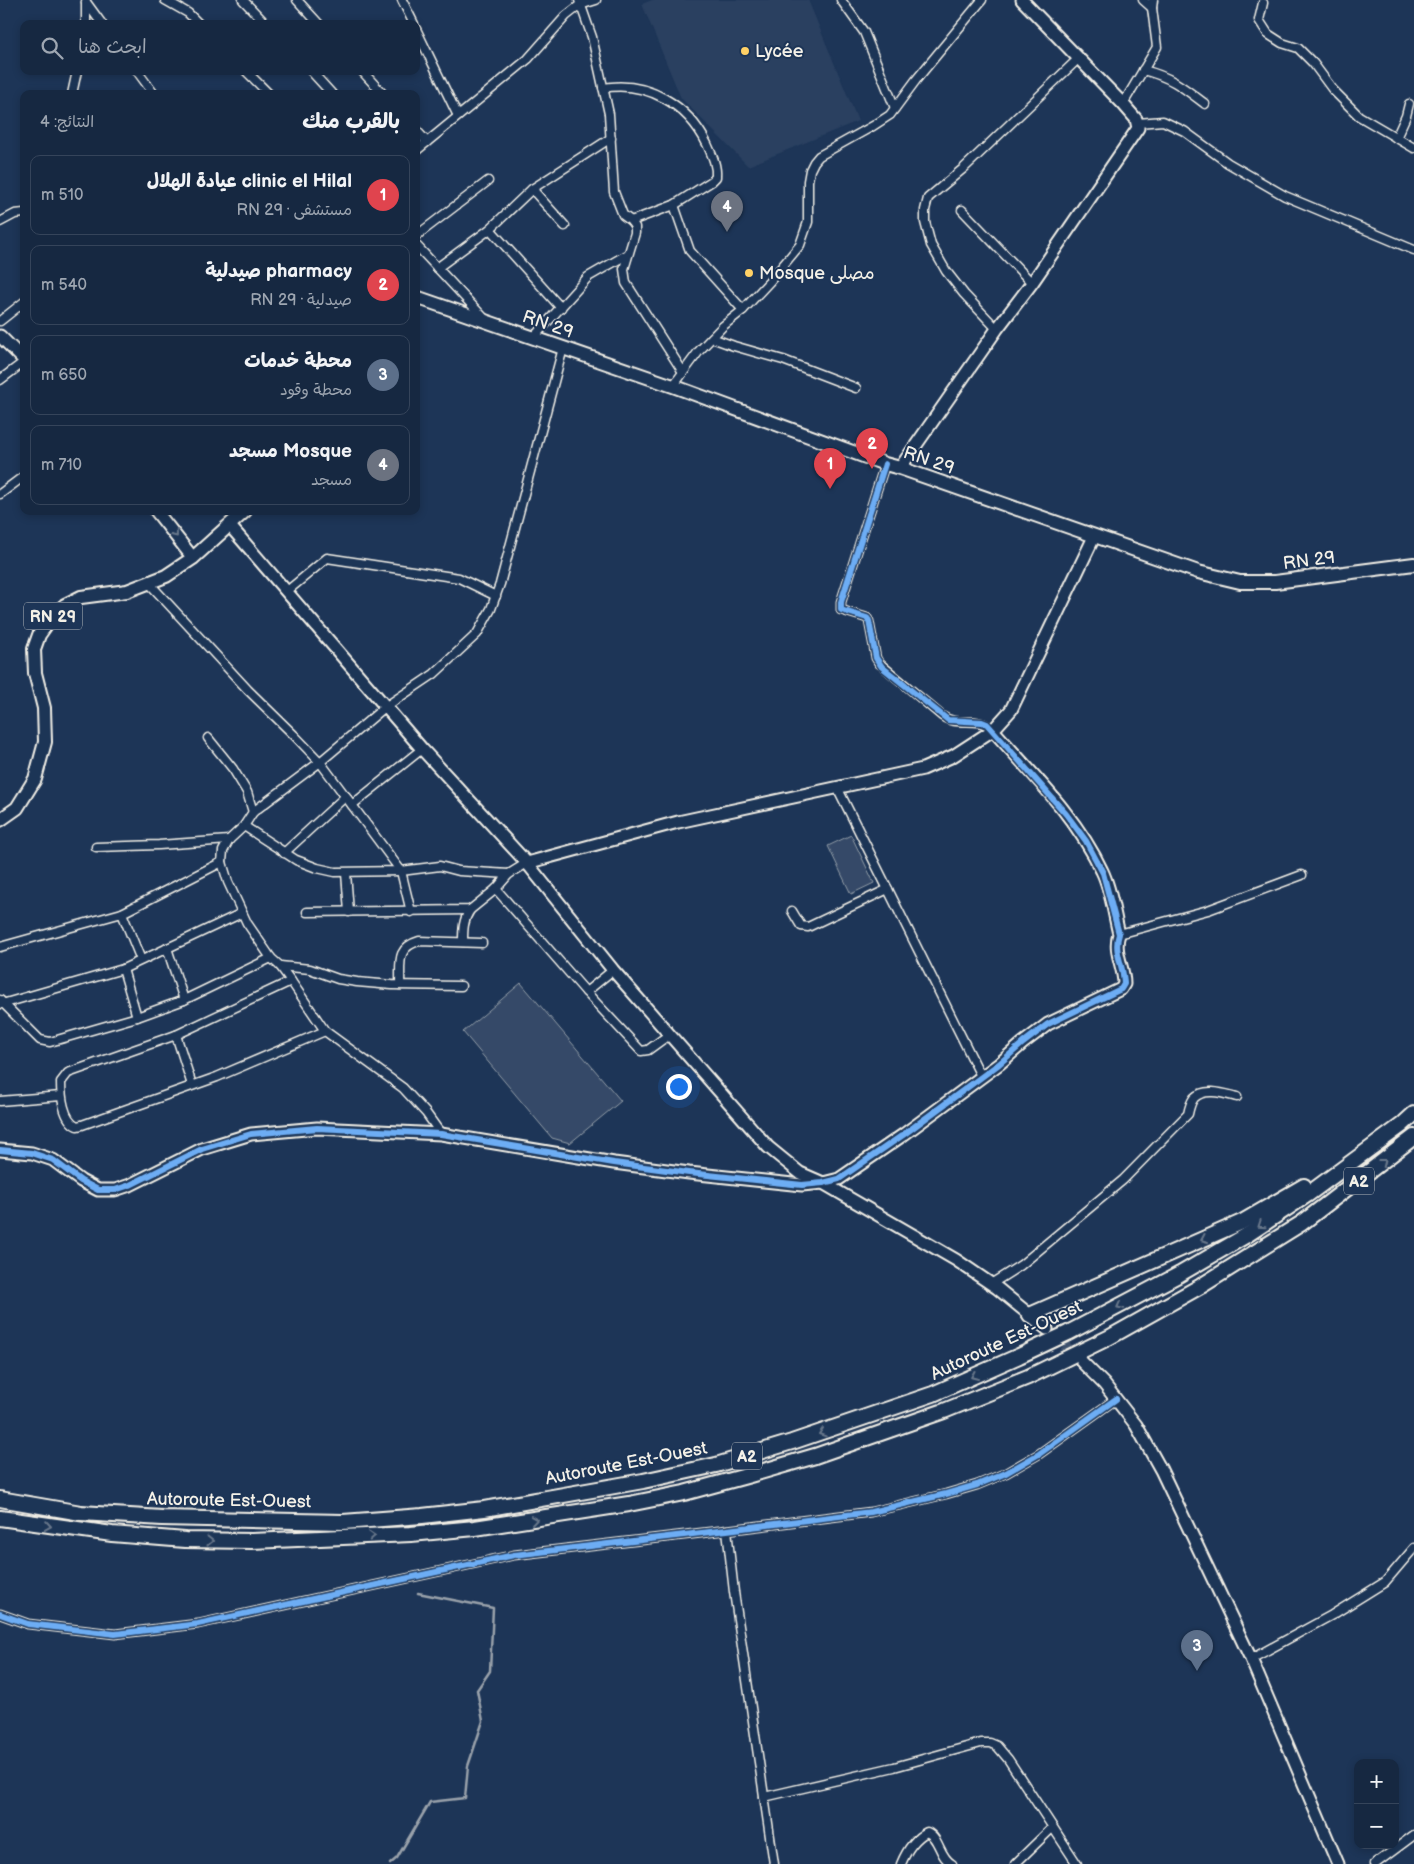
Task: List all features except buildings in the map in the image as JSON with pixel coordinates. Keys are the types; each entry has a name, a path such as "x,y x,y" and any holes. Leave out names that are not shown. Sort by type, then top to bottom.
{"highway":[{"name":"Autoroute Est-Ouest","path":"0,1499 81,1513 162,1518 343,1522 484,1509 642,1481 716,1465 888,1411 934,1394 1019,1356 1141,1295 1247,1235 1414,1114"},
{"name":"A2","path":"0,1518 112,1534 185,1540 271,1540 411,1534 475,1528 620,1506 684,1493 816,1456 944,1411 1028,1377 1110,1337 1201,1286 1302,1222 1414,1138"},
{"path":"1030,1315 1242,1222 1369,1148"}],"main road":[{"name":"RN 29","path":"420,298 673,386 885,464 1198,572 1240,582 1274,582 1414,564"},
{"name":"RN 29","path":"0,820 16,808 35,779 45,742 44,708 35,673 34,649 39,635 51,618 65,605 81,597 127,591 166,576 193,558 241,515"}],"street":[{"path":"165,0 188,13 195,20"},
{"path":"243,0 262,20"},
{"path":"298,0 315,20"},
{"path":"402,0 412,20"},
{"path":"420,148 528,59 580,2 596,0"},
{"path":"840,0 864,32 895,108"},
{"path":"673,386 712,338 743,310 800,245 808,222 808,181 814,162 826,152 884,120 982,0"},
{"path":"1123,104 1157,47 1153,4 1143,0"},
{"path":"86,1 86,20"},
{"path":"86,1 99,20"},
{"path":"580,2 592,38 612,138 614,192 623,215 631,221 634,227 624,269 626,283 683,372"},
{"path":"900,468 997,329 1032,283 1138,128 1138,123 1123,104 1027,2"},
{"path":"1263,3 1259,20 1268,34 1282,43 1298,48 1313,63 1333,90 1359,116 1414,148"},
{"path":"420,37 458,116"},
{"path":"997,329 964,294 946,271 932,245 925,222 924,210 928,198 964,168 1078,58"},
{"path":"1143,70 1163,75 1182,86 1205,104"},
{"path":"73,90 76,75"},
{"path":"140,75 151,90"},
{"path":"250,75 265,90"},
{"path":"315,75 328,90"},
{"path":"366,75 379,90"},
{"path":"603,88 617,85 650,91 679,108 690,118 702,134 715,165 716,177 674,205 631,221"},
{"path":"1396,138 1409,104"},
{"path":"1138,123 1163,121 1184,131 1228,163 1285,196 1414,250"},
{"path":"420,134 427,142"},
{"path":"437,268 490,229 532,189 612,138"},
{"path":"420,233 488,181"},
{"path":"532,189 565,226"},
{"path":"674,205 690,251 743,310"},
{"path":"962,210 1032,283"},
{"path":"0,222 20,213"},
{"path":"490,229 561,308"},
{"path":"420,250 487,322"},
{"path":"533,338 588,277 628,254"},
{"path":"0,321 20,305"},
{"path":"0,336 20,357"},
{"path":"712,338 783,360 856,388"},
{"path":"441,1134 426,1113 402,1088 325,1031 292,981 271,958 247,923 228,882 222,862 223,851 228,840 244,826 253,812 320,762 385,707 434,674 477,634 496,596 564,348"},
{"path":"0,380 20,364"},
{"path":"0,1150 32,1153 53,1160 81,1181 98,1190 115,1190 130,1185 202,1149 251,1134 317,1128 441,1134 614,1163 689,1173 802,1185 823,1184 840,1178 903,1135 999,1064 1022,1043 1048,1024 1120,989 1124,984 1117,950 1119,934 1103,873 1086,841 1066,814 993,730 982,722 955,722 942,716 879,663 876,658 867,618 841,610 841,602 885,464"},
{"path":"0,494 20,479"},
{"path":"159,515 193,558"},
{"path":"230,526 422,749 527,862 613,970 768,1147 800,1173 823,1184 956,1260 991,1284 1047,1329"},
{"path":"463,942 465,916 496,889 509,874 527,862 678,822 923,769 953,756 993,730 1011,710 1094,537"},
{"path":"286,592 327,558 459,578 496,596"},
{"path":"149,583 248,690 320,762 401,871 411,912"},
{"path":"208,738 233,769 248,792 253,812"},
{"path":"352,805 422,749"},
{"path":"837,787 981,1076"},
{"path":"284,853 346,796"},
{"path":"244,826 296,860 317,868 346,873 401,871 440,866 459,871 509,874"},
{"path":"96,847 228,840"},
{"path":"0,948 122,912 222,862"},
{"path":"346,873 349,912"},
{"path":"1119,934 1208,910 1302,875"},
{"path":"496,889 586,992 641,1050 648,1050 670,1034"},
{"path":"792,911 802,926 808,927 888,889"},
{"path":"307,912 470,910"},
{"path":"122,912 141,960"},
{"path":"1,1002 123,969 242,913"},
{"path":"400,985 401,959 404,948 409,944 419,941 482,943"},
{"path":"167,948 184,1000"},
{"path":"1,1002 44,1042 55,1041 137,1017 184,1000 271,958"},
{"path":"280,966 310,969 338,979 400,985 461,986"},
{"path":"123,969 137,1017"},
{"path":"586,992 613,970"},
{"path":"292,981 176,1035 68,1073 61,1082 61,1096 70,1122 77,1126 192,1086 325,1031"},
{"path":"176,1035 192,1086"},
{"path":"991,1284 1021,1265 1123,1180 1188,1114 1193,1099 1200,1094 1215,1092 1237,1097"},
{"path":"0,1101 61,1096"},
{"path":"1082,1362 1136,1425 1161,1470 1251,1659 1338,1864"},
{"path":"0,1614 28,1624 115,1634 198,1624 514,1555 871,1512 946,1494 1006,1473 1039,1454 1116,1400"},
{"path":"727,1530 729,1558 774,1864"},
{"path":"1251,1659 1332,1615 1385,1582 1414,1548"},
{"path":"764,1797 866,1774 973,1744 990,1743 997,1746 1008,1759 1077,1864"},
{"path":"1015,1864 1052,1828"},
{"path":"901,1864 910,1847 922,1834 927,1832 934,1837 943,1857 952,1864"},
{"path":"1375,1864 1414,1835"}],"shaded area":[{"name":"Lycée","path":"652,0 808,0 858,121 748,166 681,98 642,4"},
{"path":"851,835 874,883 851,894 828,846"},
{"path":"521,983 621,1101 570,1143 552,1138 463,1032"}],"waterway":[{"path":"390,1864 397,1858 430,1802 465,1798 468,1766 483,1721 477,1690 490,1671 493,1608 418,1593"}],"tunnel":[{"path":"1052,1334 1079,1359"}],"cycle path":[{"path":"0,1150 32,1153 53,1160 81,1181 98,1190 115,1190 130,1185 202,1149 251,1134 317,1128 441,1134 614,1163 689,1173 802,1185 823,1183 839,1179 903,1135 999,1064 1048,1024 1121,989 1124,984 1124,977 1117,947 1119,934 1103,873 1086,841 1066,814 987,724 948,720 882,667 876,658 867,618 841,610 841,602 885,464"},
{"path":"0,1614 28,1624 115,1634 198,1624 514,1555 871,1512 946,1494 977,1485 1006,1473 1039,1454 1116,1399"}],"place":[{"name":"Lycée","path":"745,51"},
{"name":"Mosque مسجد","path":"727,232"},
{"name":"Mosque مصلى","path":"749,273"},
{"name":"pharmacy صيدلية","path":"872,469"},
{"name":"clinic el Hilal عيادة الهلال","path":"830,489"},
{"name":"محطة خدمات","path":"1197,1671"}]}
